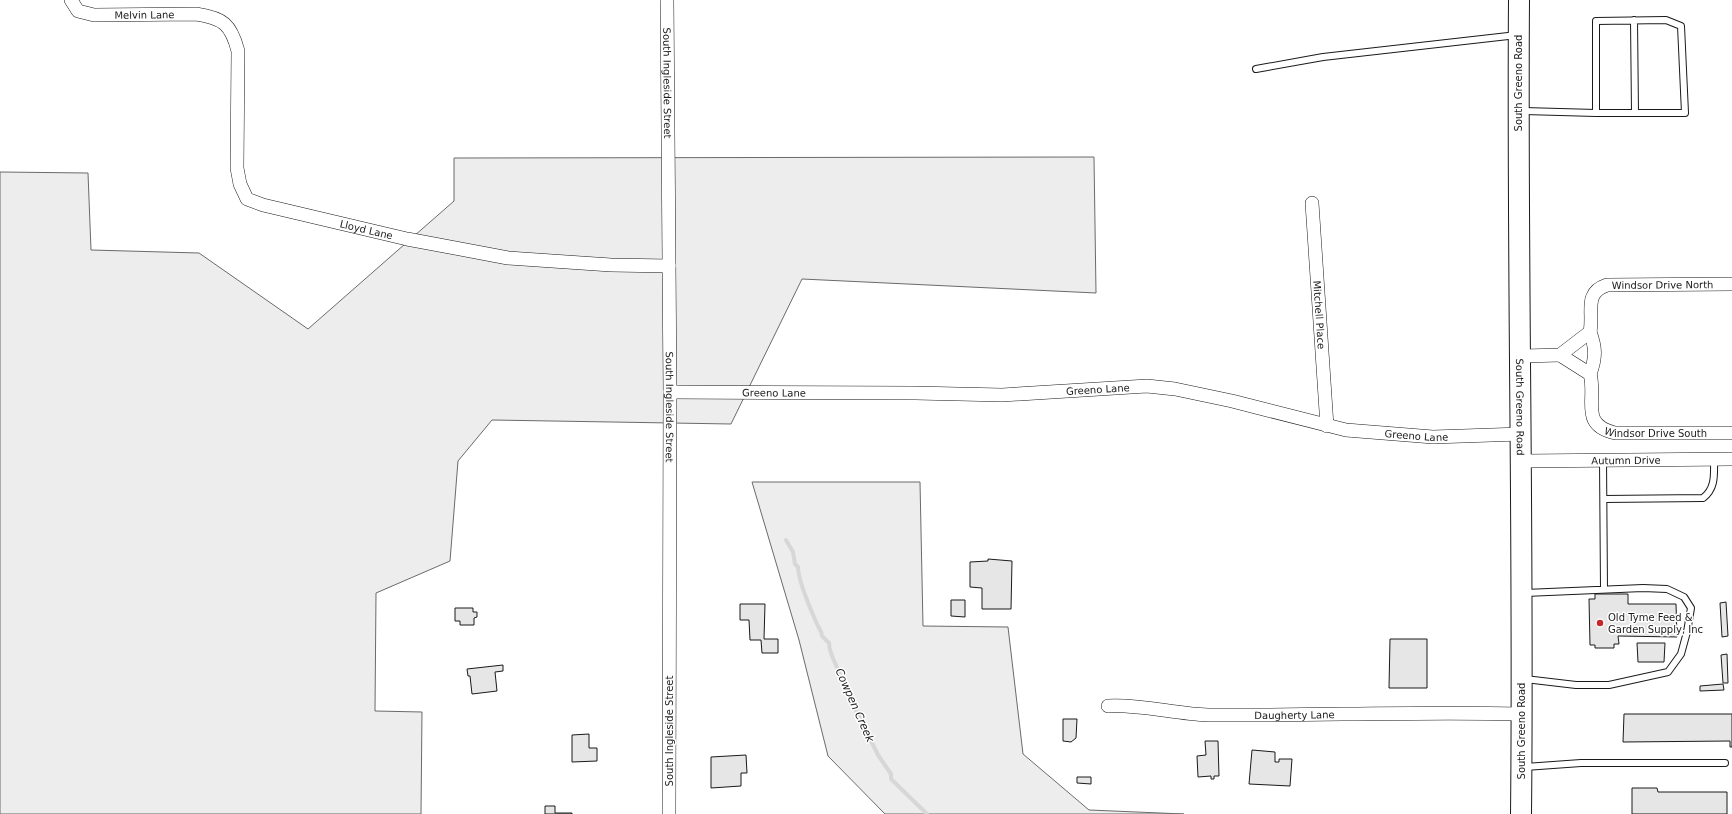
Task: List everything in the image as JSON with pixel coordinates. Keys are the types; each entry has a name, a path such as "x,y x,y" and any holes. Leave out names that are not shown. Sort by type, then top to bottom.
{"main road":[{"name":"South Greeno Road","path":"1519,0 1518,111 1521,434 1521,814"}],"street":[{"name":"Melvin Lane","path":"71,0 78,10 94,15 196,14 210,16 224,22"},
{"name":"South Ingleside Street","path":"667,0 670,392 669,814"},
{"name":"Lloyd Lane","path":"224,22 234,35 238,51 238,168 240,184 247,199 263,205 407,239 508,258 611,265 669,266"},
{"name":"Mitchell Place","path":"1312,203 1327,426"},
{"name":"Windsor Drive North","path":"1590,332 1592,322 1591,300 1593,292 1599,287 1607,285 1732,284"},
{"path":"1520,356 1560,355 1590,374 1596,359 1596,346 1590,332 1560,355"},
{"name":"Windsor Drive South","path":"1590,374 1592,381 1592,416 1597,426 1606,431 1614,433 1732,433"},
{"name":"Greeno Lane","path":"670,392 915,393 994,396 1147,386 1175,389 1346,430 1403,436 1433,437 1521,434"},
{"name":"Autumn Drive","path":"1521,461 1732,459"},
{"name":"Daugherty Lane","path":"1108,706 1122,705 1194,715 1521,714"}],"lane":[{"path":"1634,20 1635,113"},
{"path":"1518,111 1596,113 1685,113 1681,26 1666,20 1596,21 1596,113"},
{"path":"1256,70 1323,57 1519,34"},
{"path":"1604,498 1703,498 1710,492 1714,480 1714,459"},
{"path":"1603,460 1604,589"},
{"path":"1521,593 1604,589 1667,589 1684,597 1691,608 1681,654 1668,672 1609,685 1576,685 1521,679"},
{"path":"1521,767 1580,763 1725,763"}],"shaded area":[{"path":"1094,157 1096,293 802,279 731,424 492,420 458,461 450,561 376,593 375,711 422,712 421,814 0,814 0,172 88,173 91,250 199,253 308,329 454,201 454,158"},
{"path":"752,482 920,482 923,626 1008,627 1023,754 1089,810 1184,814 885,814 828,756 799,640"}],"building":[{"path":"988,559 1012,561 1011,609 982,609 982,588 970,587 970,562 988,561"},
{"path":"1595,594 1628,594 1628,604 1676,604 1677,637 1618,636 1619,644 1614,644 1614,648 1595,648 1595,645 1590,645 1589,599 1595,599"},
{"path":"951,600 965,600 965,617 951,616"},
{"path":"1726,602 1728,636 1722,637 1720,603"},
{"path":"740,604 765,604 764,639 778,639 778,653 762,653 761,640 750,640 749,620 740,620"},
{"path":"455,608 473,608 473,612 477,612 477,617 474,618 474,625 460,625 460,621 455,621"},
{"path":"1390,639 1427,639 1427,688 1389,688"},
{"path":"1637,643 1665,643 1664,662 1638,662"},
{"path":"1727,654 1728,683 1723,683 1721,655"},
{"path":"503,665 503,671 495,672 497,691 472,694 470,676 468,676 467,669"},
{"path":"1723,684 1724,690 1700,691 1700,686"},
{"path":"1624,714 1732,714 1732,747 1730,747 1730,741 1623,742"},
{"path":"1063,719 1077,719 1076,738 1071,742 1063,741"},
{"path":"589,734 589,748 597,748 597,761 572,762 572,735"},
{"path":"1205,741 1218,741 1219,776 1214,776 1214,779 1211,779 1211,776 1198,777 1197,756 1206,755"},
{"path":"1252,750 1275,752 1275,762 1279,762 1279,759 1292,759 1290,786 1249,784"},
{"path":"746,755 747,773 741,773 741,786 711,788 711,757"},
{"path":"1077,777 1091,777 1091,784 1077,783"},
{"path":"1632,788 1657,788 1658,792 1727,792 1727,814 1632,814"},
{"path":"545,806 555,806 555,813 572,814 545,814"}],"waterway":[{"name":"Cowpen Creek","path":"786,540 793,552 795,564 798,567 802,588 822,636 829,643 829,648 842,682 878,755 891,774 891,779 927,814"}],"place":[{"name":"Old Tyme Feed & Garden Supply, Inc","path":"1600,623"}]}
